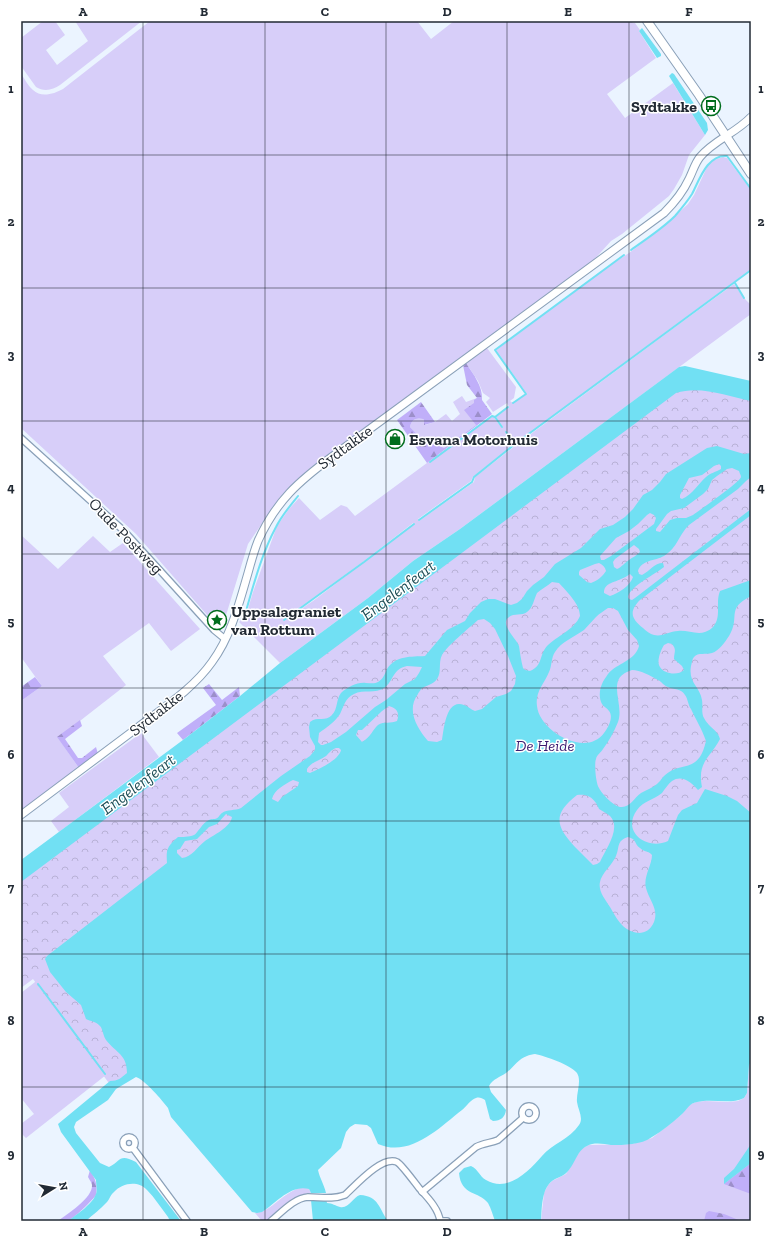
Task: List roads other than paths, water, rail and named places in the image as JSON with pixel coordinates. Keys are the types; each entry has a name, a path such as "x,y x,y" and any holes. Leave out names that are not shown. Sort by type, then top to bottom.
{"main road":[{"path":"647,21 751,174"}],"street":[{"name":"Sydtakke","path":"21,815 184,691 208,668 217,655 234,618 258,542 266,525 277,508 293,489 308,475 333,456 664,213 680,195 700,157 751,117"},
{"name":"Oude Postweg","path":"21,438 124,531 214,630 225,639"},
{"path":"422,1192 476,1147 481,1144 498,1140 523,1118"},
{"path":"133,1148 187,1221"},
{"path":"271,1221 296,1202 307,1197 338,1198 345,1195 381,1164 390,1161 398,1163 439,1214 440,1221 447,1221"}],"water":[{"path":"642,28 661,56 657,58 639,31"},
{"path":"672,73 707,123 708,130 705,135 669,76"},
{"name":"Engelenfeart","path":"685,366 751,381 751,401 704,391 694,390 676,393 21,882 21,860 187,737 280,663 368,598 413,561 460,529 679,367"},
{"name":"De Heide","path":"717,446 744,454 751,453 751,477 738,489 689,525 669,553 660,558 649,561 640,567 638,571 639,574 642,575 657,564 663,563 664,567 633,589 628,597 629,599 632,600 635,598 751,509 751,515 640,600 634,608 633,615 639,625 654,635 678,631 702,633 713,627 716,623 720,591 751,580 751,596 738,605 734,624 729,636 722,646 712,653 696,655 692,661 691,677 701,695 703,716 720,739 703,766 701,772 702,787 698,790 690,782 679,778 672,781 662,793 639,807 633,818 632,826 634,832 639,838 645,841 660,843 668,841 678,815 682,810 697,803 705,789 737,801 751,813 751,1062 749,1065 747,1093 744,1098 733,1101 703,1101 694,1103 667,1127 643,1142 627,1145 596,1144 587,1146 580,1151 568,1171 548,1185 544,1194 541,1221 495,1221 488,1203 480,1196 463,1186 459,1173 464,1168 471,1166 476,1169 486,1180 502,1184 510,1182 524,1174 546,1152 571,1134 579,1125 581,1120 577,1102 579,1080 577,1073 558,1061 535,1054 521,1059 489,1086 491,1092 506,1110 504,1117 496,1121 490,1119 485,1100 476,1098 434,1132 413,1144 401,1147 390,1147 378,1144 371,1128 367,1125 355,1124 346,1132 341,1148 318,1170 326,1193 311,1193 309,1189 296,1189 284,1195 262,1212 257,1213 252,1212 171,1117 168,1108 158,1095 136,1077 116,1089 108,1100 76,1122 74,1127 76,1133 100,1163 109,1167 123,1158 136,1162 181,1221 170,1221 153,1196 147,1190 139,1185 130,1184 121,1186 117,1189 105,1205 86,1221 68,1221 90,1203 96,1194 97,1188 96,1180 61,1132 58,1124 110,1081 117,1080 125,1075 127,1073 127,1067 120,1054 104,1037 100,1026 86,1019 81,1005 66,992 50,972 45,959 47,956 167,863 168,848 178,837 188,837 194,835 202,825 210,819 216,819 221,814 229,810 241,808 281,776 310,756 315,750 315,746 310,737 310,722 316,719 330,717 334,713 339,695 341,693 356,684 378,682 383,678 391,664 399,659 425,656 447,630 465,621 470,613 481,602 488,599 495,599 511,605 517,603 522,599 527,591 544,577 555,564 581,548 600,529 613,525 625,517 643,495 652,490 666,474 707,448","holes":["719,464 721,466 721,469 708,476 692,492 682,499 680,498 680,495 689,478 702,475","732,468 739,471 741,476 739,480 727,490 693,515 686,518 670,520 660,532 656,531 667,514 671,511 684,508 703,494 708,489 712,480 727,469","650,513 656,518 654,524 611,556 601,560 600,556 616,538 629,531","634,545 639,549 640,552 620,567 617,569 614,567 613,562 615,559","599,563 604,566 606,571 600,578 591,583 587,582 579,575 580,570","630,574 633,577 624,589 617,593 610,596 604,593 607,585","552,582 559,583 578,607 580,616 570,629 547,646 537,666 530,671 523,668 519,646 509,631 506,620 513,615 527,612 532,606 537,593","608,608 613,608 618,611 628,630 637,640 639,646 637,651 630,659 608,674 601,686 600,700 611,716 606,731 596,740 586,743 575,742 554,732 546,724 540,715 537,706 537,696 550,670 552,659 558,648 564,642 584,630 596,617","484,619 490,623 495,629 508,656 516,676 515,684 511,691 496,697 482,709 475,711 464,705 458,704 453,706 445,722 442,740 437,742 428,741 414,719 413,706 421,689 434,683 437,679 442,655 453,642 478,620","668,643 672,644 675,650 674,659 682,666 684,670 675,674 668,673 662,669 659,665 659,656 664,645","407,666 422,667 415,679 405,684 375,707 346,732 331,742 323,745 318,742 319,733 338,717 345,702 351,696 361,692 381,690 387,685 396,672","632,670 645,674 670,688 682,691 706,741 703,752 694,763 670,772 657,784 641,793 625,807 619,807 612,803 601,791 598,786 595,769 597,757 609,740 618,722 619,707 617,692 619,679 624,674","389,706 397,711 397,721 378,725 368,738 362,742 356,735 358,730 362,730","336,748 341,750 337,757 328,764 310,773 307,772 307,769 311,765 326,756","293,780 299,782 298,786 282,797 278,802 272,799 277,790","577,795 586,795 590,797 599,809 610,816 613,821 613,833 609,845 600,862 593,865 575,847 564,832 560,820 564,808","226,814 232,817 231,821 225,828 205,841 192,854 182,858 177,853 177,850 180,849 185,841 197,839 209,827 217,824","628,837 652,855 645,884 654,909 655,917 651,927 643,932 639,933 630,931 622,925 604,898 600,889 601,879 614,859 622,840"]},
{"path":"751,1144 751,1163 724,1184 724,1178 734,1169"},
{"path":"360,1195 371,1198 375,1201 388,1221 313,1221 311,1200 326,1199 327,1203 343,1207 348,1205"}],"waterway":[{"path":"631,250 659,230 675,216 692,194 705,169 714,159 727,156 751,189"},
{"path":"513,403 526,394 495,350 624,255"},
{"path":"419,520 472,482 474,477 515,444 751,270"},
{"path":"735,283 744,298"},
{"path":"430,462 492,416 495,417 508,407"},
{"path":"495,417 502,427"},
{"path":"506,432 515,444"},
{"path":"244,618 266,549 281,518 298,496"},
{"path":"284,620 414,524"},
{"path":"38,984 105,1074"}],"place":[{"name":"Sydtakke","path":"711,106"},
{"name":"Esvana Motorhuis","path":"395,439"},
{"name":"Uppsalagraniet van Rottum","path":"217,620"}]}
